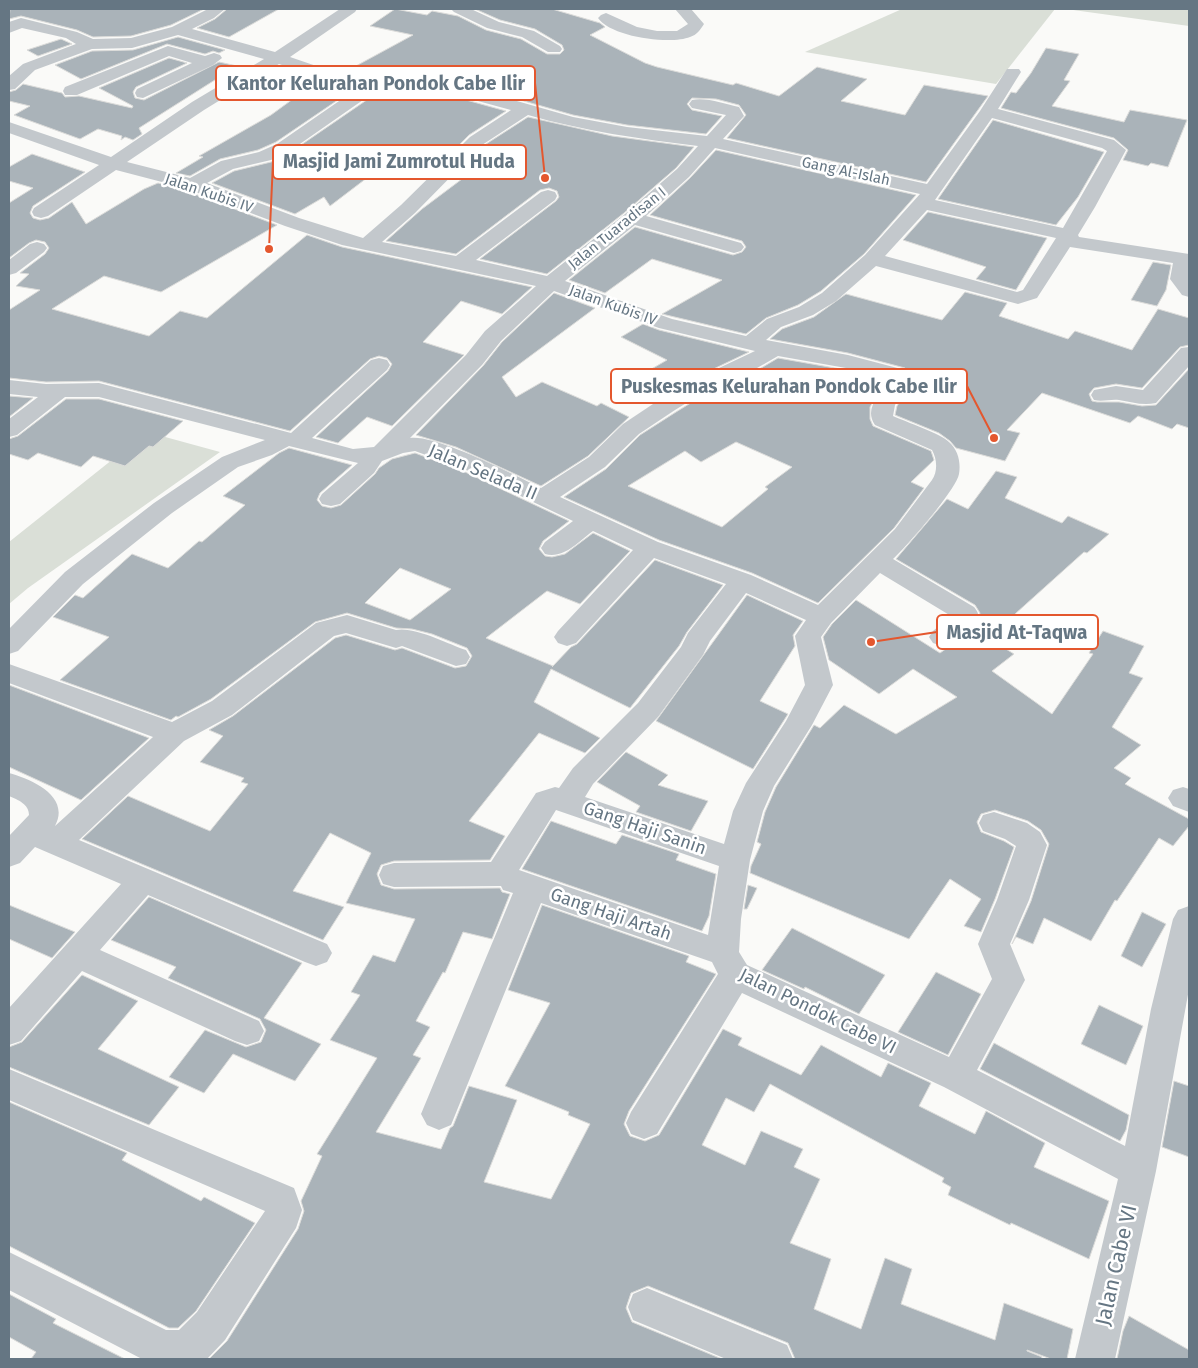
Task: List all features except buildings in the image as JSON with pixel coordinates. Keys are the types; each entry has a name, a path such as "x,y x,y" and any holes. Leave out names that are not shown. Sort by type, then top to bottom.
{"street":[{"path":"9,85 28,67 90,44 132,43 178,30 217,9"},
{"path":"41,212 115,164 198,106 278,58 350,9"},
{"path":"458,9 466,9"},
{"path":"458,9 493,25 528,34 554,49"},
{"path":"606,18 620,26 644,33 680,35 689,33 696,24 683,9"},
{"path":"9,28 21,22 71,35 90,44"},
{"path":"178,30 278,58 368,90"},
{"path":"143,93 207,62 235,46"},
{"path":"71,91 168,51 207,62"},
{"path":"750,343 774,323 806,311 829,297 872,259 927,198 988,112 1013,72"},
{"name":"Gang Al-Islah","path":"368,90 388,86 410,78 418,78 556,118 601,128 711,142 893,181 927,198 1068,235 1073,242 1184,259 1180,279 1189,291"},
{"path":"192,184 227,165 264,156 283,148 368,90"},
{"name":"Jalan Tuaradisan I","path":"331,499 366,468 377,454 474,360 493,336 551,283 632,218 683,173 735,116 729,110 698,104"},
{"path":"366,245 408,210 460,154 476,141 525,109"},
{"path":"872,259 1018,298 1030,294 1086,206 1117,150 1108,144 988,112"},
{"name":"Jalan Kubis IV","path":"9,127 115,164 192,184 300,225 366,245 460,262 551,283 666,324 775,349 848,362 897,375 900,380 881,409 880,415 883,420 931,440 945,451 948,468 947,475 904,534 822,617"},
{"path":"283,148 338,162"},
{"path":"460,262 548,196"},
{"path":"632,218 734,247"},
{"path":"9,269 37,248"},
{"path":"543,497 597,462 631,430 667,404 693,389 742,367 775,349"},
{"path":"1102,396 1116,393 1148,398 1189,353"},
{"path":"9,644 74,578 163,508 230,462 290,440 379,365"},
{"name":"Jalan Selada II","path":"9,387 46,392 99,390 353,456 377,454 397,447 416,444 472,464 649,548 742,581 822,617"},
{"path":"9,430 59,391"},
{"path":"554,548 591,520"},
{"path":"567,637 649,548"},
{"path":"878,562 965,613 964,620 942,636"},
{"path":"394,875 500,874 546,801 560,799 648,710 694,649 697,639 742,581"},
{"name":"Jalan Pondok Cabe VI","path":"822,617 808,636 819,685 798,725 758,790 748,811 735,860 726,919 729,964 956,1076 1138,1171"},
{"path":"9,855 43,838 174,734 222,708 325,629 347,624 396,639 404,637 456,657"},
{"path":"9,673 174,734"},
{"path":"9,784 34,795 42,803 45,811 43,838"},
{"name":"Gang Haji Sanin","path":"560,799 735,860"},
{"path":"956,1076 1009,980 994,944 1013,900 1032,844 1031,840 1025,835 994,823"},
{"path":"43,838 316,953"},
{"name":"Gang Haji Artah","path":"500,874 513,881 532,886 729,964"},
{"path":"9,1031 142,881"},
{"path":"439,1114 532,886"},
{"name":"Jalan Cabe VI","path":"1095,1359 1138,1171 1179,1014 1189,919"},
{"path":"78,955 247,1030"},
{"path":"644,1123 729,964"},
{"path":"9,1084 281,1200 284,1204 283,1216 199,1341 187,1350 164,1356 9,1270"},
{"path":"647,1307 773,1359"}],"shaded area":[{"path":"902,9 1055,9 996,84 805,52"},
{"path":"1066,9 1189,9 1189,26"},
{"path":"147,432 220,452 28,588 9,604 9,542"}],"place":[{"name":"Kantor Kelurahan Pondok Cabe Ilir","path":"545,178"},
{"name":"Masjid Jami Zumrotul Huda","path":"269,249"},
{"name":"Puskesmas Kelurahan Pondok Cabe Ilir","path":"994,438"},
{"name":"Masjid At-Taqwa","path":"871,642"}]}
